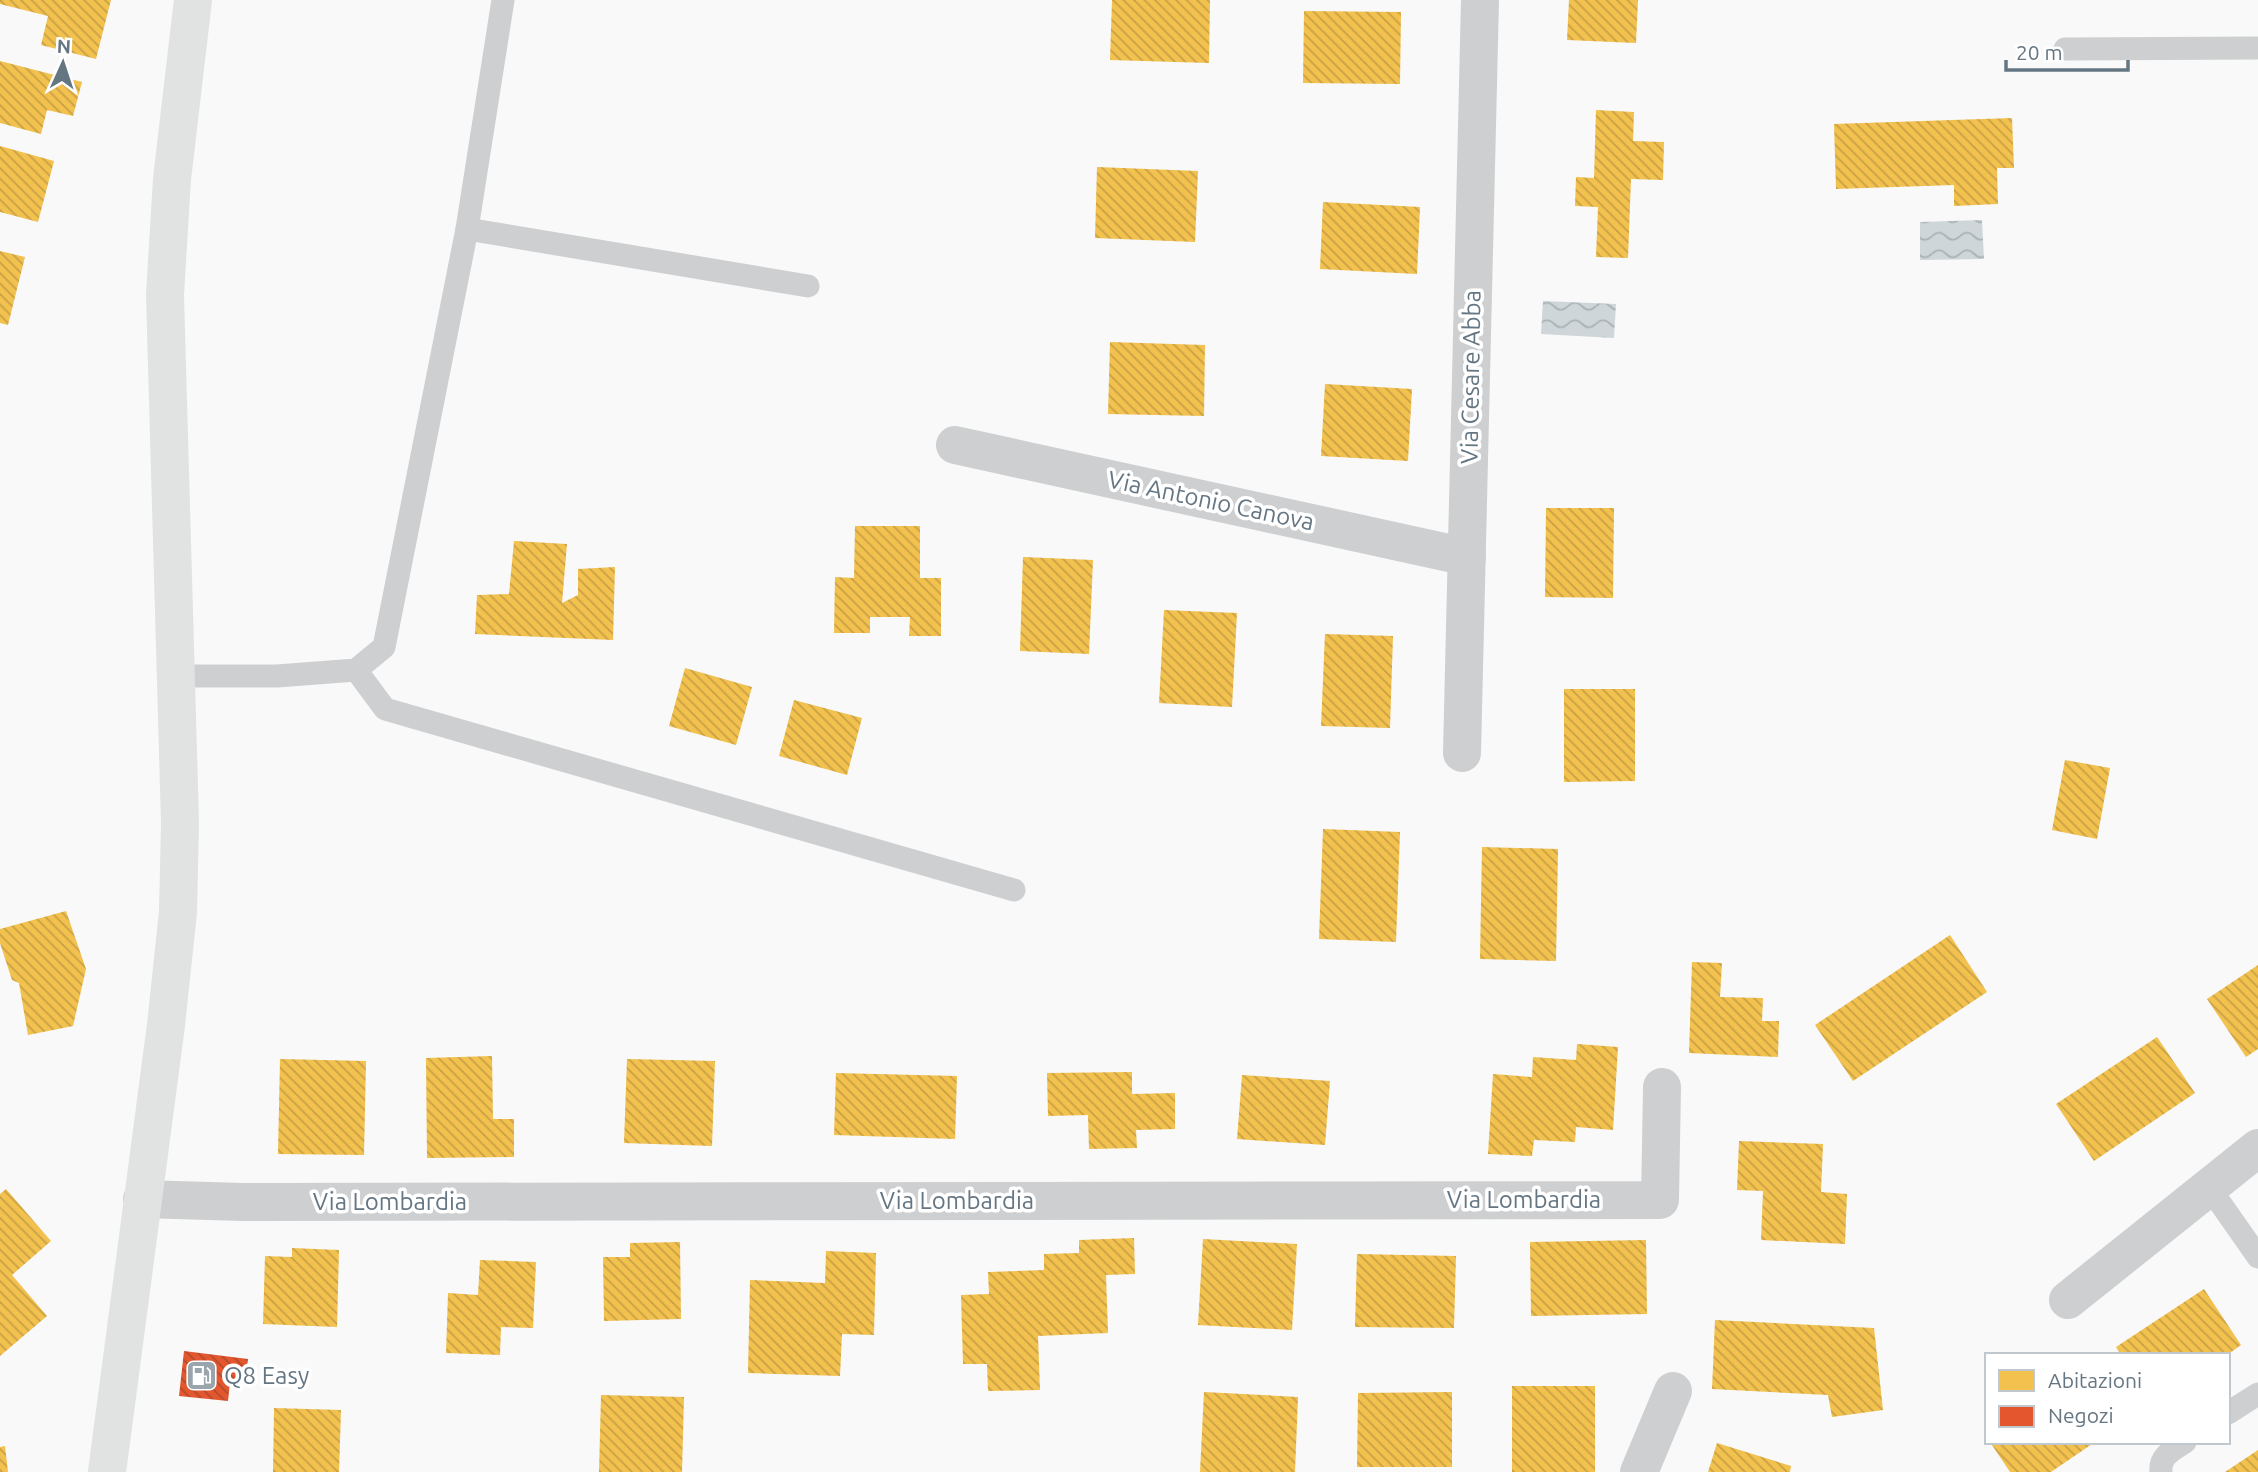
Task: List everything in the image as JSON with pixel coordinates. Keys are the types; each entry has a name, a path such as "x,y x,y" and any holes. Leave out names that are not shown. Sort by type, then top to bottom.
{"main road":[{"path":"107,1472 166,1025 178,912 180,823 166,295 172,179 193,0"}],"street":[{"name":"Via Cesare Abba","path":"1462,753 1480,0"},
{"name":"Via Antonio Canova","path":"955,445 1467,557"},
{"name":"Via Lombardia","path":"142,1199 243,1202 1660,1200 1662,1087"},
{"path":"2068,1300 2258,1148"},
{"path":"1639,1472 1673,1391"}],"lane":[{"path":"175,676 277,676 356,670 384,647 467,229 503,0"},
{"path":"2065,49 2258,48"},
{"path":"467,229 808,286"},
{"path":"356,670 385,709 1014,890"},
{"path":"2209,1187 2258,1257"},
{"path":"2230,1412 2258,1394"},
{"path":"2161,1472 2160,1465 2164,1456 2182,1444"}],"water":[{"path":"1982,220 1984,259 1920,260 1920,222"},
{"path":"1543,301 1616,304 1614,338 1541,334"}],"building: Abitazioni":[{"path":"0,0 111,0 96,59 41,45 48,16 0,4"},
{"path":"1112,0 1210,0 1209,63 1110,60"},
{"path":"1569,0 1638,0 1636,43 1567,40"},
{"path":"1304,11 1401,12 1400,84 1303,83"},
{"path":"0,61 82,82 73,116 47,110 41,134 0,123"},
{"path":"1596,110 1634,112 1633,141 1664,142 1663,180 1631,179 1628,258 1596,257 1598,207 1575,206 1576,177 1594,178"},
{"path":"2012,118 2014,168 1997,168 1998,204 1954,206 1954,185 1836,189 1834,124"},
{"path":"0,146 54,161 38,222 0,212"},
{"path":"1097,167 1198,171 1195,242 1095,238"},
{"path":"1323,202 1420,207 1417,274 1320,269"},
{"path":"0,251 25,257 8,325 0,323"},
{"path":"1110,342 1205,345 1204,416 1108,414"},
{"path":"1325,384 1412,389 1408,461 1321,456"},
{"path":"1546,508 1614,508 1613,598 1545,597"},
{"path":"855,526 920,526 920,578 941,578 941,636 909,636 910,617 870,617 870,633 834,633 835,577 854,578"},
{"path":"514,541 567,544 562,603 578,595 578,569 615,567 613,640 475,634 477,595 509,594"},
{"path":"1023,557 1093,560 1089,654 1020,651"},
{"path":"1164,610 1237,613 1232,707 1159,703"},
{"path":"1325,634 1393,636 1390,728 1321,726"},
{"path":"685,668 752,687 736,745 669,726"},
{"path":"1564,689 1635,689 1635,781 1564,782"},
{"path":"794,700 862,718 847,775 779,756"},
{"path":"2065,760 2110,768 2097,839 2052,830"},
{"path":"1323,829 1400,832 1396,942 1319,939"},
{"path":"1482,847 1558,849 1556,961 1480,959"},
{"path":"66,911 86,969 73,1026 28,1035 19,983 12,980 0,943 0,929"},
{"path":"1950,935 1987,992 1853,1081 1815,1025"},
{"path":"1692,962 1722,963 1720,997 1763,998 1762,1021 1779,1021 1778,1057 1689,1053"},
{"path":"2258,965 2258,1049 2246,1057 2207,999"},
{"path":"2157,1037 2195,1093 2094,1161 2056,1104"},
{"path":"1577,1044 1618,1047 1613,1130 1576,1127 1575,1142 1534,1140 1532,1156 1488,1154 1493,1074 1532,1077 1533,1057 1576,1060"},
{"path":"492,1056 493,1119 514,1119 514,1157 427,1158 426,1058"},
{"path":"280,1059 366,1061 364,1155 278,1154"},
{"path":"627,1059 715,1061 712,1146 624,1143"},
{"path":"1132,1072 1132,1094 1175,1093 1175,1129 1136,1130 1137,1148 1089,1149 1088,1115 1048,1116 1047,1073"},
{"path":"836,1073 957,1076 955,1139 834,1135"},
{"path":"1242,1075 1330,1081 1325,1145 1237,1139"},
{"path":"1739,1141 1823,1144 1821,1192 1847,1194 1845,1244 1761,1240 1763,1191 1737,1190"},
{"path":"6,1189 51,1241 12,1275 47,1316 0,1356 0,1194"},
{"path":"1134,1238 1135,1274 1106,1275 1108,1333 1038,1336 1040,1390 988,1391 987,1364 963,1364 961,1295 989,1294 988,1272 1044,1270 1044,1254 1079,1253 1079,1240"},
{"path":"1203,1239 1297,1244 1292,1330 1198,1325"},
{"path":"1646,1240 1647,1314 1531,1316 1530,1242"},
{"path":"680,1242 681,1319 604,1321 603,1257 630,1257 630,1243"},
{"path":"292,1248 339,1250 337,1327 263,1324 265,1256 292,1257"},
{"path":"826,1251 876,1253 874,1335 842,1334 840,1376 748,1373 750,1280 825,1283"},
{"path":"1357,1254 1456,1256 1454,1328 1355,1327"},
{"path":"480,1260 536,1262 533,1328 501,1327 500,1355 446,1353 448,1293 478,1295"},
{"path":"2204,1289 2241,1345 2230,1353 2120,1353 2116,1347"},
{"path":"1715,1320 1874,1328 1883,1410 1832,1417 1828,1395 1712,1389"},
{"path":"1512,1386 1595,1386 1595,1472 1512,1472"},
{"path":"1204,1392 1298,1397 1295,1472 1200,1472"},
{"path":"1452,1392 1452,1467 1357,1467 1358,1393"},
{"path":"601,1395 684,1397 682,1472 599,1472"},
{"path":"274,1408 341,1410 339,1472 273,1472"},
{"path":"1717,1443 1791,1466 1790,1472 1708,1472"},
{"path":"1991,1444 2092,1444 2051,1472 2010,1472"},
{"path":"5,1446 8,1472 0,1472 0,1447"},
{"path":"2258,1450 2258,1472 2225,1472"}],"building: Negozi":[{"path":"184,1351 248,1359 245,1383 230,1382 228,1401 179,1396"}],"place":[{"name":"Q8 Easy","path":"201,1376"}]}
